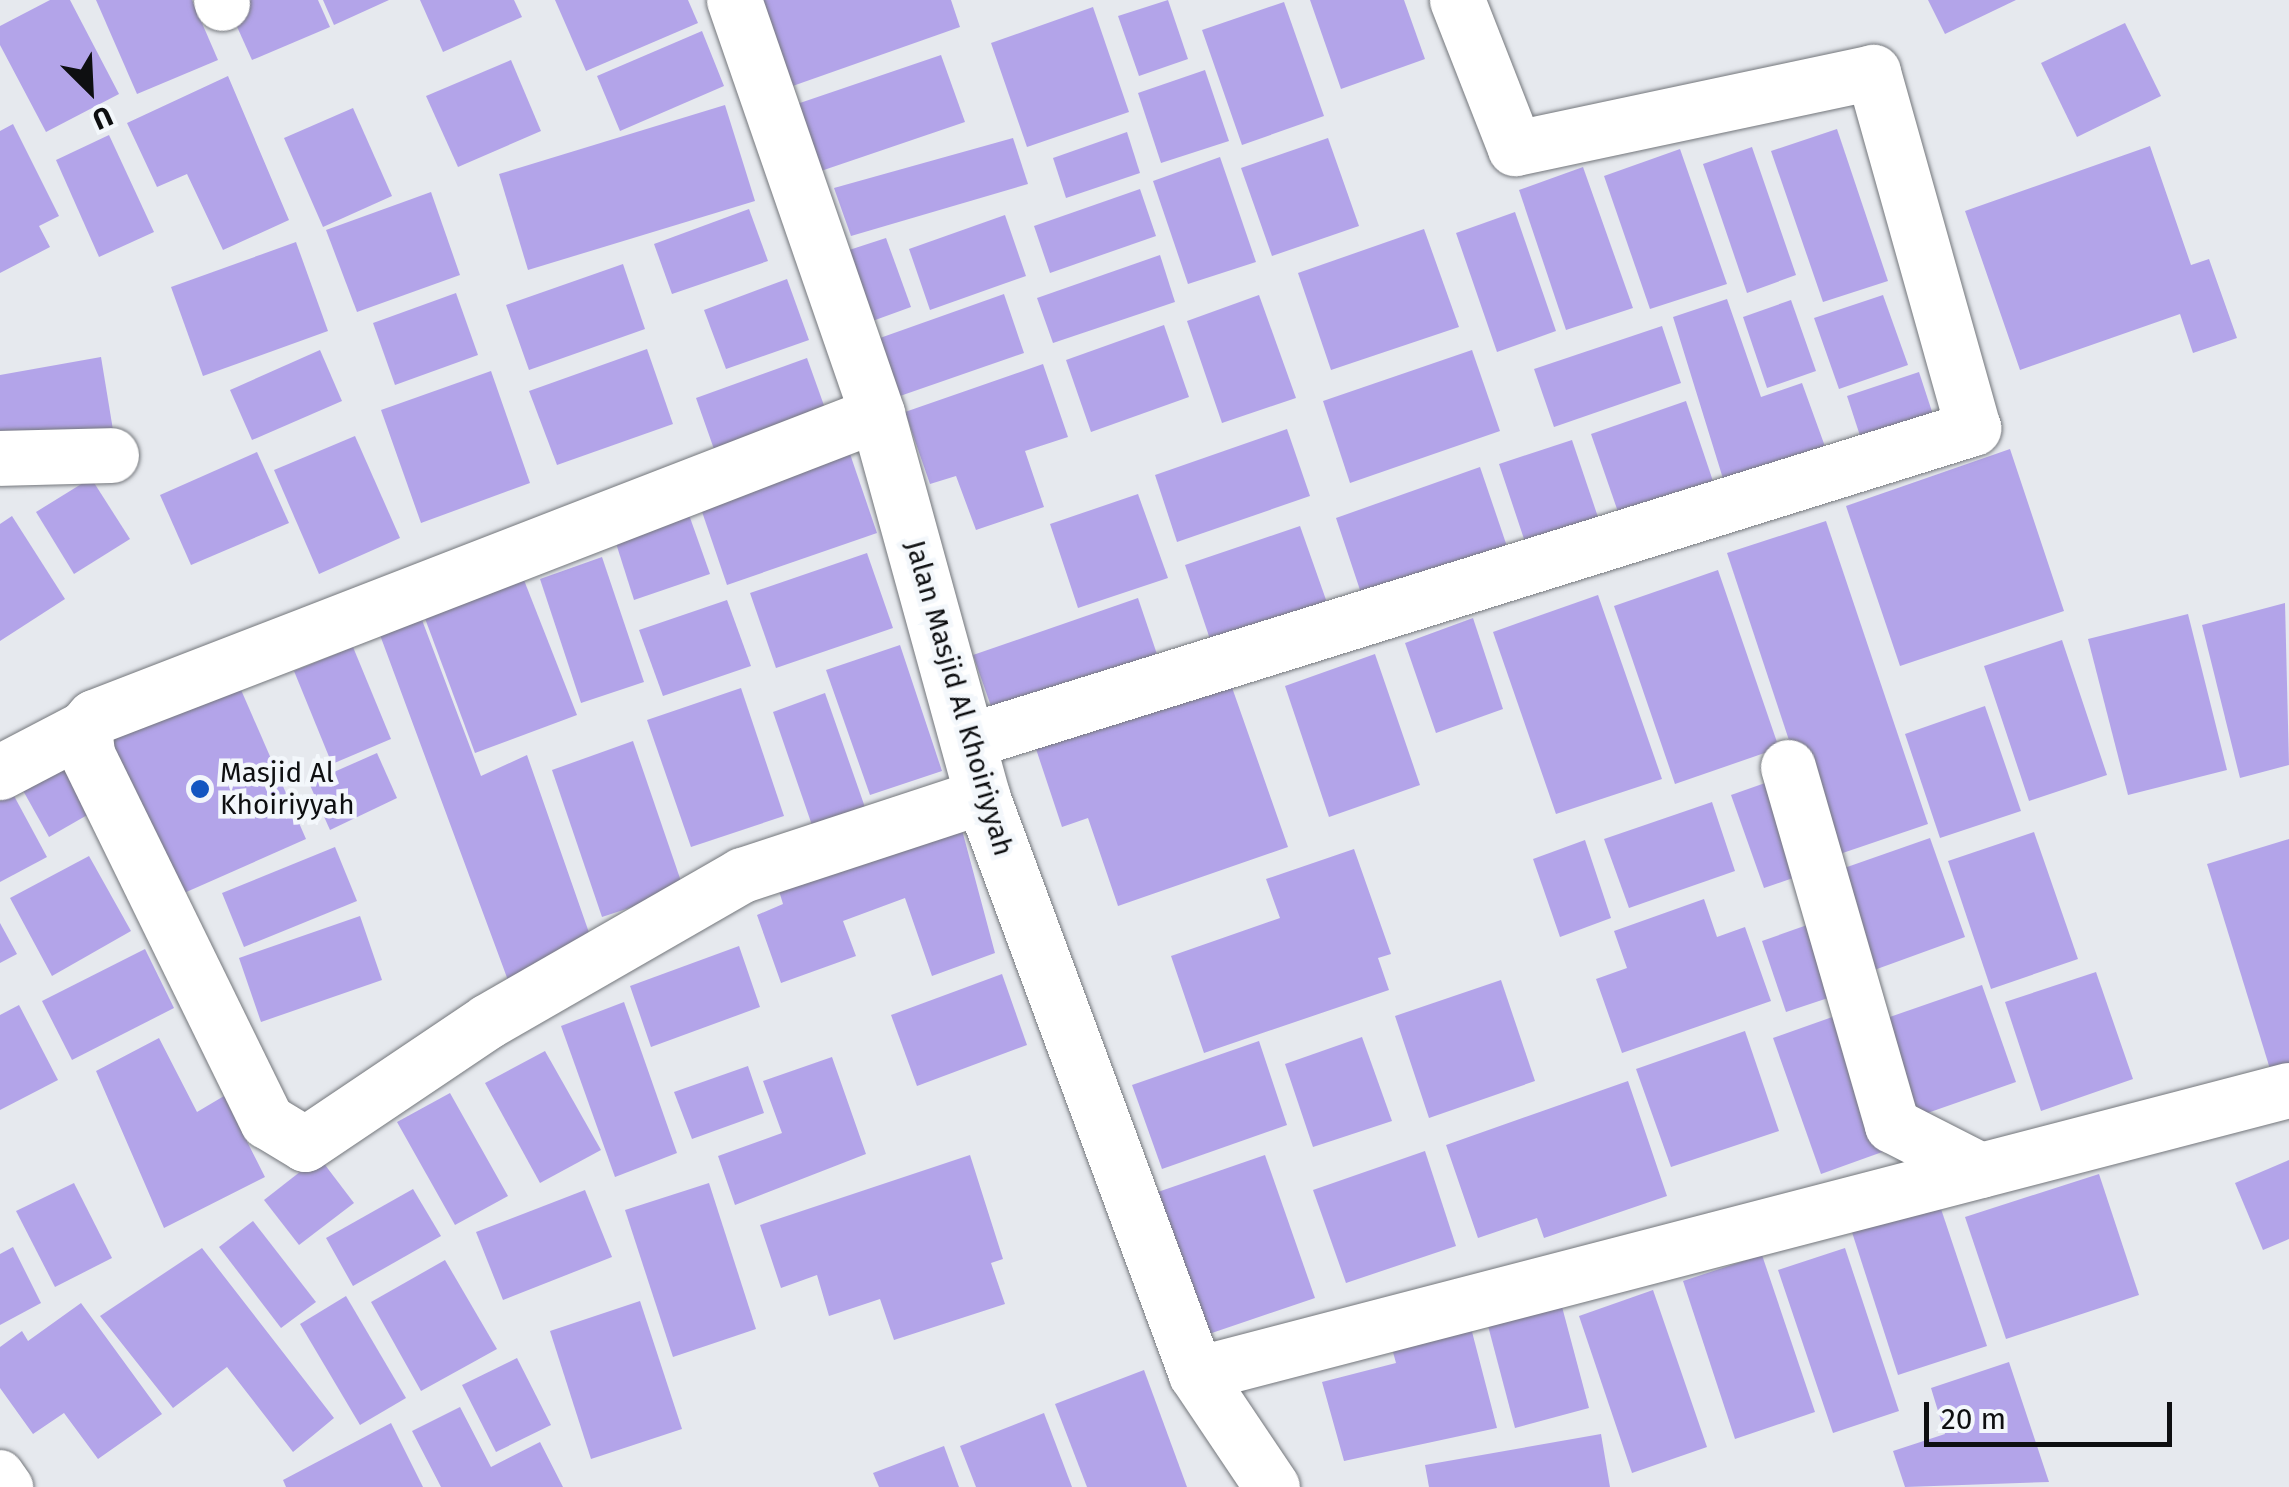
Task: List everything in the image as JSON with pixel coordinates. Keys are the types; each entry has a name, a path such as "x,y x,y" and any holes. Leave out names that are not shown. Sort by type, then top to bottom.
{"street":[{"name":"Jalan Masjid Al Khoiriyyah","path":"734,0 876,414 982,796 1196,1374 1272,1487"},
{"path":"968,741 1974,428 1873,72 1515,148 1457,0"},
{"path":"0,772 84,728 348,612 876,414"},
{"path":"0,458 110,454"},
{"path":"84,728 112,811 266,1121 305,1144 488,1021 742,875 982,796"},
{"path":"1788,767 1892,1126 1980,1170"},
{"path":"1196,1374 2289,1090"}],"lane":[{"path":"0,1474 8,1487"}],"building":[{"path":"50,0 70,0 119,94 46,132 0,45 0,26"},
{"path":"96,0 192,0 218,60 137,94"},
{"path":"225,0 318,0 330,27 252,60"},
{"path":"323,0 389,0 334,25"},
{"path":"420,0 514,0 522,17 443,52"},
{"path":"555,0 688,0 698,23 586,71"},
{"path":"756,0 951,0 960,27 787,88"},
{"path":"1168,0 1188,59 1139,76 1118,16"},
{"path":"1310,0 1404,0 1425,59 1341,89"},
{"path":"1928,0 2016,0 1945,34"},
{"path":"1284,2 1324,116 1242,145 1202,30"},
{"path":"1093,7 1129,112 1027,147 991,43"},
{"path":"2125,23 2161,96 2077,137 2041,63"},
{"path":"702,31 724,86 620,131 597,76"},
{"path":"941,55 965,122 818,172 794,105"},
{"path":"511,60 541,131 458,167 426,96"},
{"path":"1205,70 1229,141 1161,163 1138,93"},
{"path":"228,76 289,220 223,250 187,174 157,187 127,123"},
{"path":"725,105 755,201 528,270 499,174"},
{"path":"353,108 392,196 323,227 284,138"},
{"path":"13,124 59,216 39,226 50,247 0,273 0,131"},
{"path":"1837,129 1888,281 1823,302 1771,151"},
{"path":"1127,132 1140,173 1066,198 1053,158"},
{"path":"109,135 154,232 99,257 56,160"},
{"path":"1013,138 1028,184 851,236 834,188"},
{"path":"1328,138 1359,226 1272,256 1241,168"},
{"path":"2150,146 2191,265 2209,259 2237,338 2193,353 2180,314 2020,370 1965,211"},
{"path":"1752,147 1796,275 1747,293 1703,164"},
{"path":"1680,149 1727,284 1650,309 1604,176"},
{"path":"1220,157 1256,262 1188,284 1153,181"},
{"path":"1583,167 1633,308 1566,330 1519,190"},
{"path":"1140,189 1156,236 1050,273 1034,226"},
{"path":"431,192 460,275 357,312 326,230"},
{"path":"749,209 768,261 672,294 654,244"},
{"path":"1515,212 1556,331 1497,352 1456,233"},
{"path":"1005,215 1026,276 930,310 909,249"},
{"path":"1424,229 1459,327 1331,370 1298,273"},
{"path":"886,238 911,307 867,323 843,252"},
{"path":"296,242 328,331 203,376 171,287"},
{"path":"1160,255 1175,302 1053,343 1037,298"},
{"path":"623,264 645,329 529,370 506,305"},
{"path":"787,279 809,340 726,369 704,310"},
{"path":"456,293 478,355 395,385 373,323"},
{"path":"1004,294 1024,353 900,396 880,338"},
{"path":"1259,295 1296,398 1222,423 1187,321"},
{"path":"1883,295 1908,365 1839,389 1814,318"},
{"path":"1727,299 1761,397 1802,383 1831,463 1729,498 1673,317"},
{"path":"1791,300 1816,371 1767,388 1743,317"},
{"path":"1164,325 1189,397 1091,432 1066,360"},
{"path":"1662,326 1681,383 1554,427 1534,369"},
{"path":"647,349 673,424 557,465 529,391"},
{"path":"320,350 342,401 252,440 230,390"},
{"path":"1472,350 1500,431 1350,483 1323,401"},
{"path":"101,357 113,430 0,449 0,375"},
{"path":"807,358 826,411 715,452 696,398"},
{"path":"1043,364 1068,437 1025,451 1044,507 976,530 956,476 930,484 905,412"},
{"path":"491,371 530,483 421,523 381,410"},
{"path":"1919,372 1937,427 1865,451 1847,396"},
{"path":"1686,401 1719,499 1625,532 1591,434"},
{"path":"1287,429 1310,496 1177,542 1155,475"},
{"path":"355,436 400,538 319,574 274,470"},
{"path":"1572,440 1602,529 1529,554 1499,464"},
{"path":"848,448 877,533 727,585 698,500"},
{"path":"2010,449 2064,611 1900,666 1846,506"},
{"path":"257,452 289,523 191,565 160,495"},
{"path":"1480,467 1513,564 1368,614 1336,518"},
{"path":"91,478 130,539 74,574 36,512"},
{"path":"1138,494 1168,578 1078,608 1050,524"},
{"path":"688,512 710,574 634,600 614,537"},
{"path":"12,516 65,599 0,641 0,524"},
{"path":"1826,521 1928,824 1828,858 1727,553"},
{"path":"1300,526 1331,614 1215,654 1185,565"},
{"path":"867,553 893,628 776,668 750,593"},
{"path":"602,557 644,682 581,703 540,579"},
{"path":"1718,570 1779,748 1675,784 1614,606"},
{"path":"522,575 577,715 475,753 423,613"},
{"path":"1598,595 1662,779 1556,814 1493,632"},
{"path":"1138,598 1163,672 999,729 973,655"},
{"path":"727,600 751,666 663,696 639,630"},
{"path":"2285,603 2289,765 2240,778 2202,625"},
{"path":"2188,614 2227,770 2128,795 2088,639"},
{"path":"1473,618 1503,709 1436,733 1405,643"},
{"path":"422,620 481,776 527,755 593,944 509,983 380,635"},
{"path":"2062,640 2107,775 2029,801 1984,666"},
{"path":"900,645 942,771 870,795 826,670"},
{"path":"353,647 391,739 332,764 294,671"},
{"path":"1375,654 1420,785 1329,817 1285,686"},
{"name":"Masjid Al Khoiriyyah","path":"235,676 306,839 166,901 95,738"},
{"path":"1228,676 1288,847 1118,906 1088,818 1062,827 1034,743"},
{"path":"741,688 784,816 691,847 647,720"},
{"path":"825,693 867,813 814,831 773,712"},
{"path":"1985,706 2021,811 1940,838 1905,734"},
{"path":"633,741 684,890 602,917 552,770"},
{"path":"377,753 397,798 330,830 309,783"},
{"path":"57,755 89,814 49,837 16,778"},
{"path":"1782,777 1813,871 1764,888 1731,795"},
{"path":"13,794 47,857 0,882 0,801"},
{"path":"1712,802 1735,871 1629,908 1604,839"},
{"path":"958,815 995,953 932,976 905,898 843,921 856,956 781,983 757,915 783,904 776,881"},
{"path":"2034,832 2078,959 1991,989 1948,861"},
{"path":"1930,838 1965,937 1866,973 1830,873"},
{"path":"2289,839 2289,1078 2274,1082 2207,864"},
{"path":"1585,840 1611,918 1560,937 1533,859"},
{"path":"335,847 357,901 244,947 222,893"},
{"path":"1354,849 1391,954 1378,958 1389,990 1204,1053 1171,956 1280,918 1266,879"},
{"path":"89,856 131,931 52,976 10,898"},
{"path":"1704,899 1717,937 1745,927 1771,1001 1622,1053 1596,979 1627,968 1614,931"},
{"path":"360,916 382,980 261,1022 239,958"},
{"path":"0,923 17,954 0,963"},
{"path":"1810,924 1834,996 1786,1012 1762,941"},
{"path":"739,946 760,1007 651,1047 630,986"},
{"path":"145,949 174,1008 72,1060 42,1001"},
{"path":"2096,972 2133,1079 2041,1111 2005,1002"},
{"path":"1002,974 1027,1045 917,1086 891,1015"},
{"path":"1501,980 1535,1081 1429,1118 1395,1016"},
{"path":"1982,985 2016,1082 1896,1124 1861,1027"},
{"path":"624,1002 677,1153 615,1177 561,1026"},
{"path":"19,1005 58,1080 0,1110 0,1015"},
{"path":"1838,1015 1885,1151 1821,1174 1773,1038"},
{"path":"1745,1031 1779,1131 1671,1167 1636,1069"},
{"path":"1362,1037 1392,1121 1313,1147 1285,1064"},
{"path":"159,1038 197,1112 224,1096 265,1177 164,1228 96,1071"},
{"path":"1259,1041 1287,1125 1162,1169 1132,1085"},
{"path":"545,1051 601,1150 540,1183 485,1083"},
{"path":"832,1057 866,1154 735,1205 718,1156 782,1133 763,1081"},
{"path":"748,1066 764,1113 692,1139 674,1092"},
{"path":"1628,1081 1667,1196 1544,1238 1537,1218 1478,1238 1446,1145"},
{"path":"450,1093 508,1196 455,1225 397,1122"},
{"path":"1425,1151 1456,1246 1346,1283 1313,1190"},
{"path":"970,1155 1003,1259 991,1263 1005,1304 894,1340 880,1299 829,1316 817,1275 781,1288 760,1225"},
{"path":"1265,1155 1315,1298 1203,1336 1155,1193"},
{"path":"319,1157 354,1203 299,1245 264,1200"},
{"path":"2289,1160 2289,1239 2263,1250 2235,1183"},
{"path":"2099,1174 2139,1295 2006,1339 1965,1217"},
{"path":"74,1183 112,1258 55,1287 16,1211"},
{"path":"709,1183 756,1329 673,1357 625,1210"},
{"path":"413,1189 441,1236 353,1286 326,1238"},
{"path":"585,1190 612,1257 503,1300 476,1232"},
{"path":"1937,1197 1987,1346 1898,1375 1850,1226"},
{"path":"253,1221 316,1302 281,1328 219,1247"},
{"path":"13,1247 41,1303 0,1325 0,1254"},
{"path":"202,1248 334,1418 293,1452 227,1367 173,1408 100,1316"},
{"path":"1845,1248 1899,1411 1833,1433 1778,1270"},
{"path":"1762,1255 1815,1412 1735,1439 1683,1281"},
{"path":"445,1260 497,1349 421,1391 371,1302"},
{"path":"1653,1290 1707,1447 1632,1473 1579,1316"},
{"path":"346,1296 406,1398 360,1425 300,1324"},
{"path":"640,1301 682,1429 591,1459 550,1331"},
{"path":"81,1303 162,1414 98,1459 64,1413 33,1434 0,1388 0,1347 22,1331 28,1341"},
{"path":"1561,1303 1589,1408 1515,1428 1487,1322"},
{"path":"1470,1324 1497,1428 1344,1461 1322,1382 1396,1363 1391,1345"},
{"path":"517,1358 551,1425 496,1452 462,1385"},
{"path":"2009,1362 2049,1482 1905,1487 1893,1451 1945,1434 1931,1388"},
{"path":"1144,1370 1187,1487 1087,1487 1055,1404"},
{"path":"460,1407 491,1467 540,1442 563,1487 441,1487 412,1431"},
{"path":"1044,1413 1072,1487 976,1487 960,1446"},
{"path":"391,1423 423,1487 286,1487 283,1480"},
{"path":"1601,1434 1610,1487 1429,1487 1425,1465"},
{"path":"944,1446 959,1487 879,1487 873,1473"}],"place":[{"name":"Masjid Al Khoiriyyah","path":"200,789"}]}
